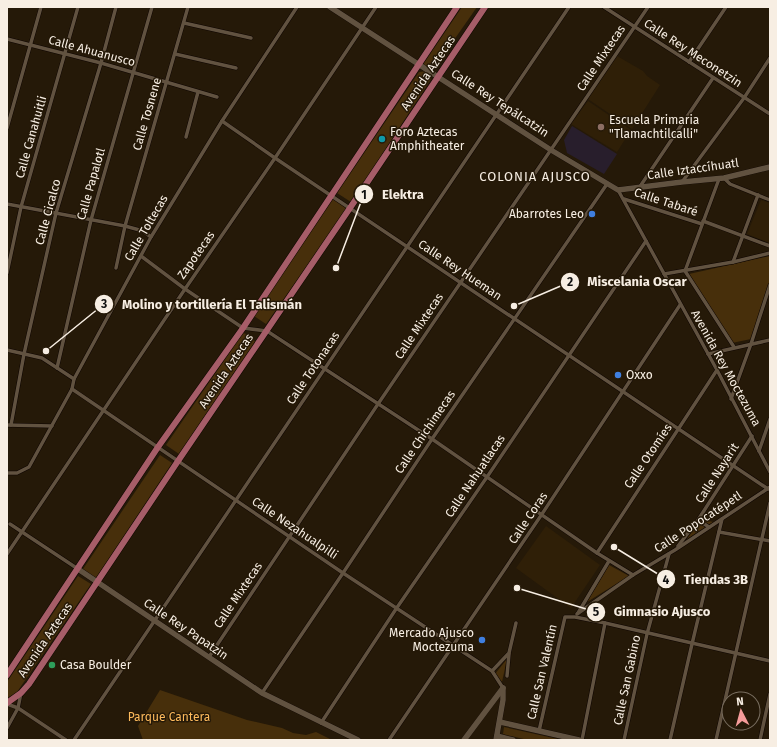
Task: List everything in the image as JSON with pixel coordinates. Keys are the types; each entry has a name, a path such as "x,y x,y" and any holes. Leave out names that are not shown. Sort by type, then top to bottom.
{"main road":[{"name":"Avenida Aztecas","path":"7,675 158,447 243,328 458,7"},
{"name":"Avenida Aztecas","path":"7,703 21,694 267,332 485,7"}],"street":[{"path":"7,128 41,7"},
{"name":"Calle Canahuitli","path":"7,273 22,207 78,7"},
{"name":"Calle Cicalco","path":"9,425 56,213 101,63 116,7"},
{"name":"Calle Papalotl","path":"57,368 91,220 152,7"},
{"name":"Calle Tosnene","path":"116,268 125,226 188,7"},
{"name":"Calle Toltecas","path":"7,473 17,474 29,467 72,389 74,379 151,236 222,121 297,7"},
{"name":"Calle Rey Tepálcatzin","path":"330,7 439,76 551,150 618,190"},
{"name":"Zapotecas","path":"7,554 376,7"},
{"name":"Calle Totonacas","path":"74,740 569,7"},
{"name":"Calle Rey Meconetzin","path":"604,7 770,114"},
{"name":"Calle Mixtecas","path":"209,657 378,404 648,7"},
{"path":"689,62 726,7"},
{"path":"184,22 251,38"},
{"name":"Calle Ahuanusco","path":"7,39 134,72 217,97"},
{"path":"175,54 236,68"},
{"path":"682,182 744,98 770,58"},
{"path":"639,188 712,78"},
{"path":"186,137 198,92"},
{"name":"Calle Rey Hueman","path":"222,121 461,283 769,488"},
{"name":"Calle Iztaccíhuatl","path":"618,190 722,178 770,167"},
{"path":"685,271 703,222 722,178 730,184 770,200"},
{"name":"Calle Chichimecas","path":"262,693 432,439 607,184"},
{"name":"Avenida Rey Moctezuma","path":"618,190 717,370 770,472"},
{"path":"733,262 758,195"},
{"name":"Calle Tabaré","path":"624,199 703,222 770,246"},
{"path":"7,204 125,226 143,231 151,236"},
{"name":"Calle Nahuatlacas","path":"321,723 396,608 488,477 646,241"},
{"path":"664,274 733,262 770,253"},
{"path":"141,256 243,328 267,332 325,369 432,439 597,553 633,575"},
{"path":"685,271 734,347"},
{"path":"731,399 770,285"},
{"name":"Calle Coras","path":"389,740 624,392 680,305"},
{"path":"708,354 770,340"},
{"path":"7,350 42,358 74,379"},
{"name":"Calle Otomíes","path":"597,553 717,370"},
{"name":"Calle Nezahualpilli","path":"72,389 453,647 492,671 503,688"},
{"path":"759,450 770,418"},
{"path":"9,425 52,426"},
{"name":"Calle Nayarit","path":"675,550 698,520 752,436"},
{"name":"Calle Popocatépetl","path":"576,616 633,575 669,554 769,488"},
{"path":"716,740 770,503"},
{"path":"670,740 722,519"},
{"name":"Calle Nayarit","path":"698,520 709,527"},
{"name":"Calle Rey Papatzin","path":"10,524 262,693 358,740"},
{"path":"719,532 761,539 770,542"},
{"name":"Calle San Gabino","path":"624,740 647,634 669,554"},
{"path":"609,561 576,616 647,634 770,661"},
{"name":"Calle San Valentín","path":"539,731 565,617 576,616"},
{"path":"507,676 516,623"},
{"path":"582,740 605,624"},
{"path":"492,671 510,653"},
{"path":"503,688 500,722 496,738 513,740"},
{"path":"464,740 503,688"},
{"path":"7,728 18,708 21,694"},
{"path":"760,740 770,694"},
{"path":"7,703 18,708 66,740"},
{"path":"500,722 579,740"}],"shaded area":[{"path":"617,56 643,71 647,76 660,85 632,129 588,99"},
{"name":"Escuela Primaria \"Tlamachtilcalli\"","path":"588,101 631,130 617,152 571,124"},
{"path":"572,126 617,154 604,174 567,153 564,140"},
{"path":"761,200 770,203 770,243 747,234"},
{"path":"546,526 600,565 571,608 516,568"}],"green space":[{"path":"462,7 477,7 433,70 422,66"},
{"path":"428,71 431,79 351,202 337,193 419,72"},
{"path":"333,199 347,209 266,324 254,316"},
{"path":"770,256 770,281 751,339 732,343 689,274"},
{"path":"243,333 250,335 255,342 179,454 166,445"},
{"path":"160,455 172,463 96,578 83,569"},
{"path":"701,519 713,522 687,539"},
{"path":"609,565 629,576 587,602"},
{"path":"78,576 91,584 17,692 7,698 7,682"},
{"path":"507,659 502,682 495,674"},
{"name":"Parque Cantera","path":"160,690 247,720 282,728 293,733 306,735 316,732 332,740 143,740 138,726"},
{"path":"504,727 562,740 528,740 503,734"}],"place":[{"name":"Escuela Primaria \"Tlamachtilcalli\"","path":"601,127"},
{"name":"Foro Aztecas Amphitheater","path":"382,139"},
{"name":"Abarrotes Leo","path":"592,214"},
{"name":"Elektra","path":"336,268"},
{"name":"Miscelania Oscar","path":"514,306"},
{"name":"Molino y tortillería El Talismán","path":"46,351"},
{"name":"Oxxo","path":"618,375"},
{"name":"Tiendas 3B","path":"614,547"},
{"name":"Gimnasio Ajusco","path":"517,588"},
{"name":"Mercado Ajusco Moctezuma","path":"482,640"},
{"name":"Casa Boulder","path":"52,665"}],"district":[{"name":"COLONIA AJUSCO","path":"535,176"}]}
